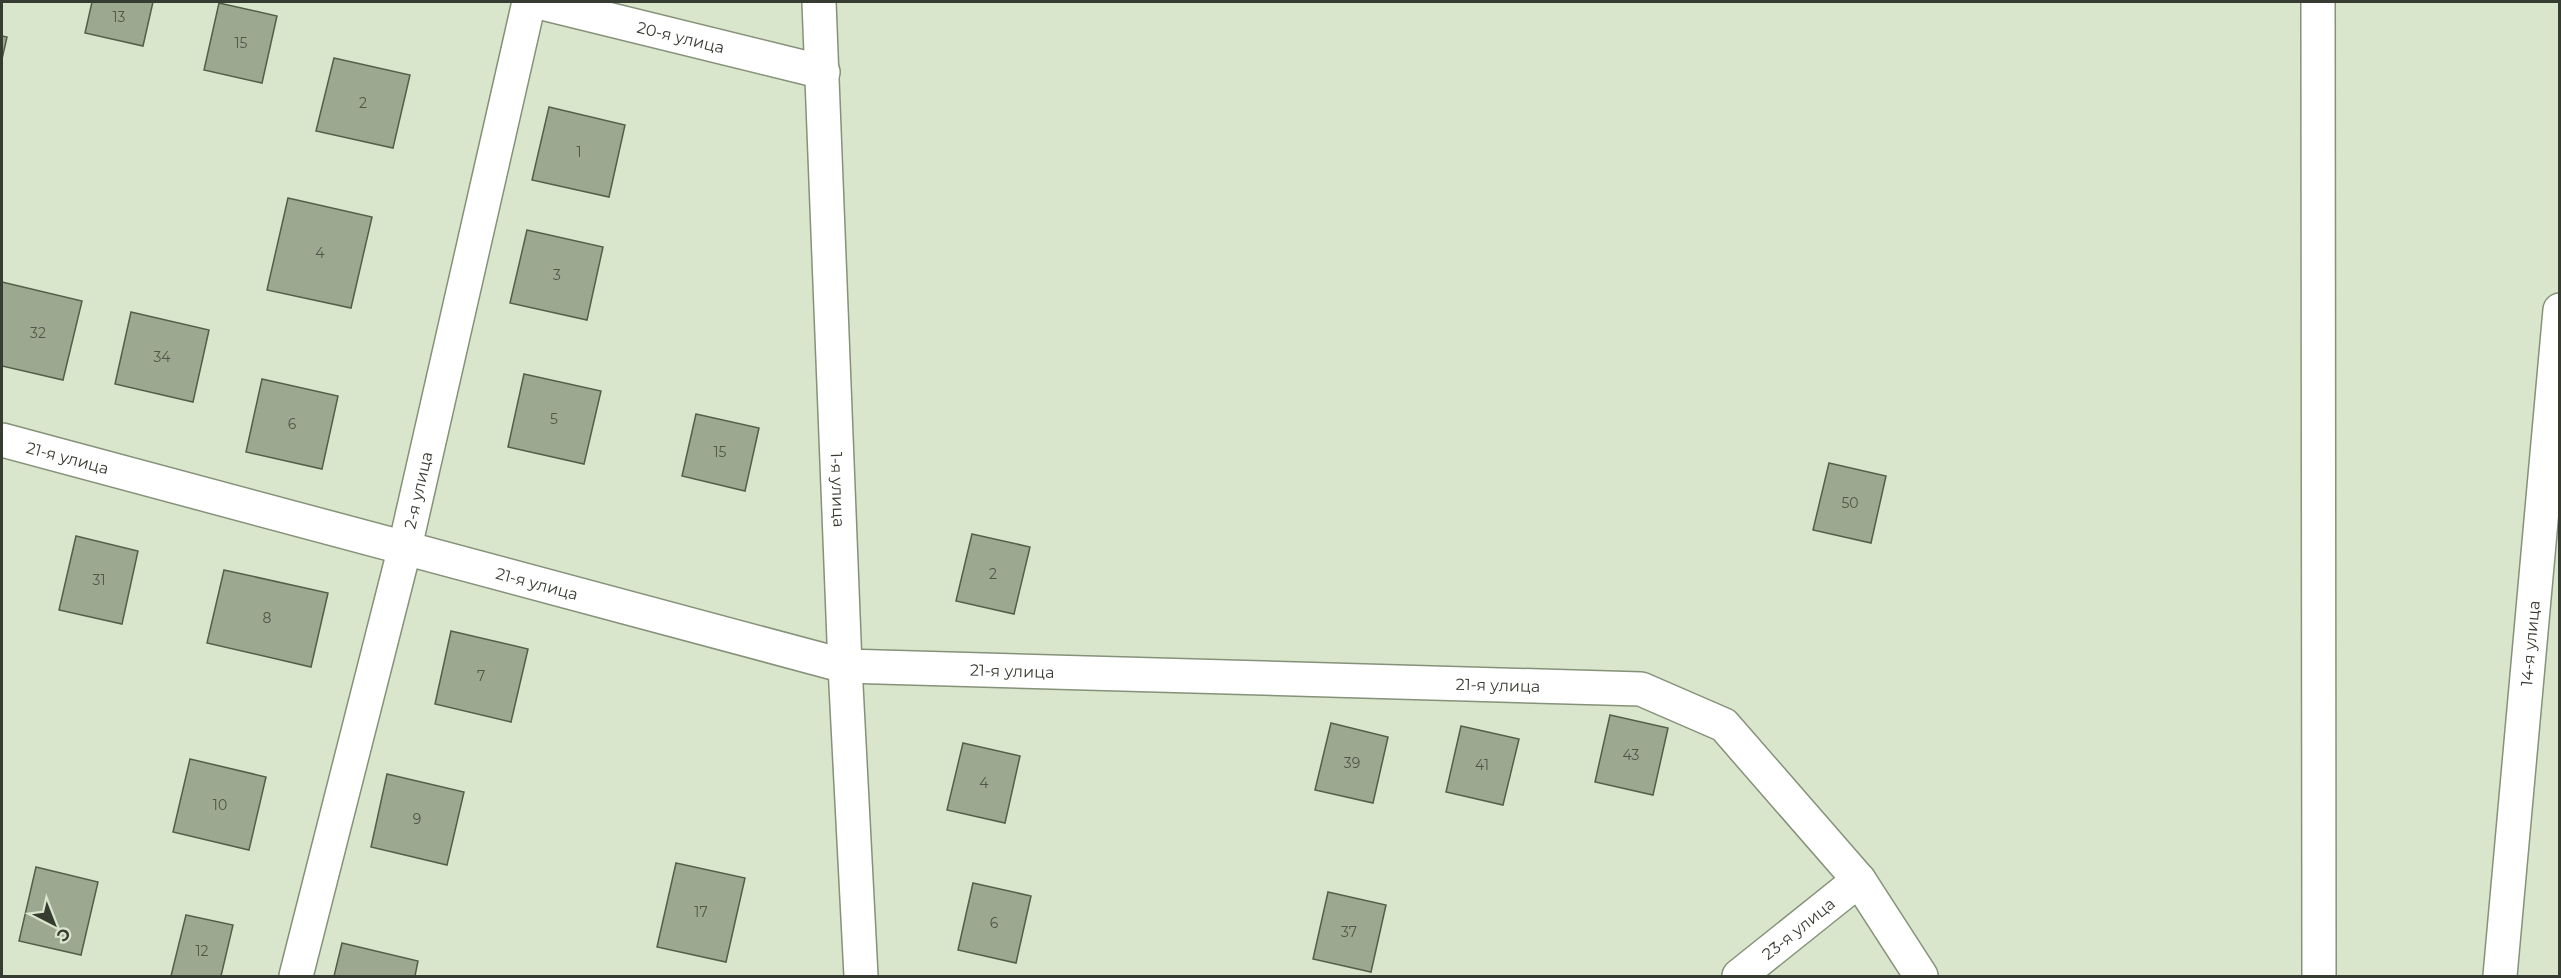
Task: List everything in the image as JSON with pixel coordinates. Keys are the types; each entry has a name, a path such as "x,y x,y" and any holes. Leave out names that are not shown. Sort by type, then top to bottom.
{"street":[{"name":"2-я улица","path":"296,976 405,547 529,2"},
{"name":"20-я улица","path":"538,2 823,72"},
{"name":"1-я улица","path":"819,2 845,666 861,976"},
{"path":"2318,2 2319,976"},
{"name":"14-я улица","path":"2500,976 2559,310"},
{"name":"21-я улица","path":"2,440 845,666 1641,689 1724,725 1859,880 1922,976"},
{"name":"23-я улица","path":"1739,976 1859,880"}],"building":[{"path":"92,2 153,2 143,46 85,33"},
{"path":"219,3 277,16 262,83 204,70"},
{"path":"2,36 7,37 2,59"},
{"path":"334,58 410,75 393,148 316,131"},
{"path":"549,107 625,125 609,197 532,180"},
{"path":"288,198 372,217 351,308 267,290"},
{"path":"527,230 603,247 587,320 510,303"},
{"path":"2,282 82,301 63,380 2,366"},
{"path":"131,312 209,330 193,402 115,384"},
{"path":"524,374 601,391 584,464 508,447"},
{"path":"262,379 338,396 322,469 246,452"},
{"path":"696,414 759,428 745,491 682,476"},
{"path":"1829,463 1886,476 1871,543 1813,530"},
{"path":"972,534 1030,547 1014,614 956,601"},
{"path":"76,536 138,551 122,624 59,610"},
{"path":"224,570 328,593 311,667 207,643"},
{"path":"451,631 528,649 511,722 435,704"},
{"path":"1610,715 1668,728 1653,795 1595,782"},
{"path":"1331,723 1388,737 1373,803 1315,790"},
{"path":"1461,726 1519,739 1503,805 1446,792"},
{"path":"963,743 1020,756 1005,823 947,810"},
{"path":"190,759 266,777 249,850 173,832"},
{"path":"387,774 464,792 447,865 371,847"},
{"path":"676,863 745,878 726,962 657,947"},
{"path":"36,867 98,882 81,955 19,941"},
{"path":"973,883 1031,896 1016,963 958,950"},
{"path":"1328,892 1386,905 1371,972 1313,959"},
{"path":"186,915 233,925 221,976 171,976"},
{"path":"342,943 418,961 415,976 334,976"}]}
